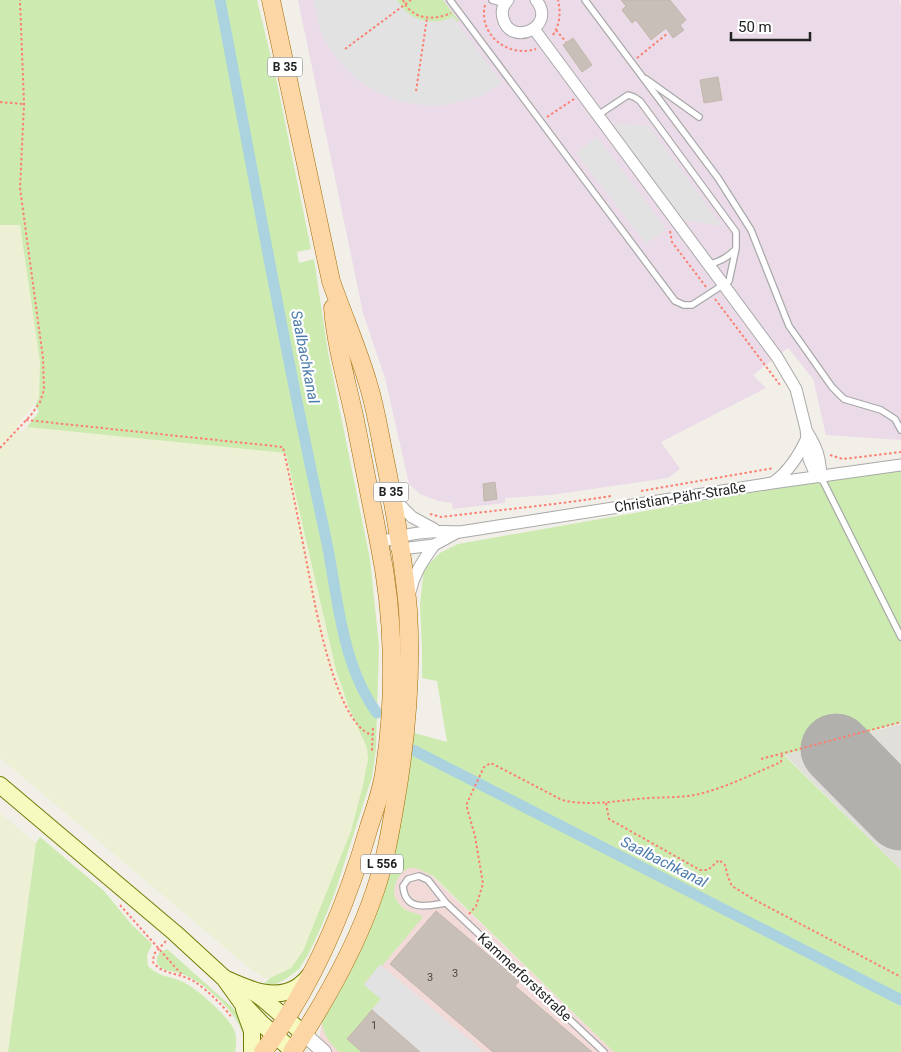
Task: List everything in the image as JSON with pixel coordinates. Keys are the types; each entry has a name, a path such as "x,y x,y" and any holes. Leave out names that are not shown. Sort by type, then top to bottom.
{"main road":[{"name":"B 35","path":"271,0 331,280 358,351 370,390 400,542"},
{"name":"B 35","path":"331,280 340,348 379,543"},
{"name":"L 556","path":"293,1052 333,985 358,936 375,890 388,844 402,769 408,677 407,603 400,542"},
{"name":"L 556","path":"263,1052 286,1018 336,925 363,849 385,769 392,701 392,673 389,612 379,543"},
{"path":"0,784 175,933 245,996 261,1022 276,1034 293,1052"},
{"path":"245,996 259,993 285,993 298,987 311,974"},
{"path":"245,996 262,998 304,1034"},
{"path":"245,996 252,1031 252,1052"}],"street":[{"path":"506,2 502,17 509,28 521,33 534,29 541,19 542,13 538,0"},
{"path":"534,29 682,226 723,286 770,346 796,389 811,467 821,477"},
{"path":"806,435 816,447 820,457 821,477"},
{"path":"772,483 792,465 806,435"},
{"name":"Christian-Pähr-Straße","path":"400,542 416,532 436,530 460,532 772,483 901,465"},
{"path":"392,497 412,517 436,530"},
{"name":"Christian-Pähr-Straße","path":"379,543 400,542 434,545 460,532"},
{"path":"407,603 412,580 434,545"},
{"path":"304,1034 324,1052"}],"lane":[{"path":"450,0 675,301 684,306 692,306 729,281 736,248 736,232 640,101 628,95 598,115"},
{"path":"492,0 506,2"},
{"path":"584,0 718,178 752,230 789,326 832,387 844,399 888,414 895,419 901,430"},
{"path":"640,75 699,117"},
{"path":"707,264 716,263 727,258 736,248"},
{"path":"821,477 901,637"},
{"name":"Kammerforststraße","path":"446,902 427,906 415,905 408,901 404,895 403,886 408,879 418,876 428,880 464,920 604,1052"}],"path":[{"path":"0,448 40,402 44,390 42,358 20,188 24,104 20,0"},
{"path":"403,0 405,5 415,14 427,18 439,18 457,9"},
{"path":"345,49 411,0"},
{"path":"416,91 427,18"},
{"path":"556,30 566,42"},
{"path":"631,62 668,33"},
{"path":"546,118 575,98"},
{"path":"0,102 24,104"},
{"path":"669,227 672,242 785,392"},
{"path":"26,420 283,446 322,638 333,675 348,711 360,728 372,735"},
{"path":"820,457 832,455 843,459 901,452"},
{"path":"640,492 777,467"},
{"path":"427,512 441,517 527,506 549,506 612,496"},
{"path":"761,759 901,722"},
{"path":"372,728 372,750"},
{"path":"464,920 476,906 483,884 475,836 467,808 468,798 484,767 490,763 562,800 572,803 606,803 701,794 780,762 782,754"},
{"path":"606,803 610,819 700,870 708,870 718,860 725,865 732,886 901,977"},
{"path":"183,976 159,948 154,954 153,962 156,967 195,982 229,1013 234,1020"}],"shaded area":[{"path":"298,0 899,0 901,5 901,440 826,435 813,379 788,348 753,375 766,388 661,442 680,469 668,478 551,495 505,498 505,503 453,509 452,503 439,501 420,494 409,484 385,378 363,313"},
{"path":"313,0 397,0 411,16 421,20 439,22 453,17 502,83 481,96 446,105 429,106 397,101 357,80 343,66 322,36"},
{"path":"613,123 649,126 722,226 683,220"},
{"path":"597,137 666,229 646,244 576,153"},
{"path":"901,724 901,870 784,754"},
{"path":"396,848 432,876 614,1052 317,1052 322,1022 337,993 382,891"},
{"path":"380,964 484,1052 420,1052 372,1010 381,999 364,985"}],"green space":[{"path":"0,0 257,0 276,78 311,249 297,252 299,263 314,259 328,352 370,559 379,646 376,748 372,777 335,892 322,925 299,969 276,984 276,988 264,988 265,983 270,978 291,968 303,951 351,831 368,760 367,748 349,708 336,670 286,453 27,427 39,412 35,405 39,398 40,362 20,225 0,225"},
{"path":"397,0 443,0 459,21 457,22 453,17 437,22 422,21 408,13"},
{"path":"0,225 20,225 40,362 39,398 16,427 22,432 27,427 286,452 336,670 349,708 367,748 368,761 351,831 303,951 291,968 270,978 265,978 248,967 0,758"},
{"path":"901,466 901,723 784,755 901,870 901,1052 614,1052 433,876 421,870 410,868 405,870 398,878 394,893 402,907 423,917 382,966 380,965 364,984 381,999 347,1039 362,1052 339,1052 324,1031 322,1022 364,937 396,848 409,772 411,732 447,742 437,681 422,678 420,604 424,569 440,553 458,544"},
{"path":"0,813 36,843 8,1052 0,1052"},
{"path":"40,837 104,891 132,925 152,944 147,955 148,966 152,970 188,985 217,1008 235,1032 235,1052 8,1052 36,843"},
{"path":"167,949 233,1008 241,1020 246,1034 243,1035 240,1026 228,1008 211,992 185,975 159,966 158,955"}],"building":[{"path":"621,0 670,0 686,20 680,25 684,30 673,38 666,28 651,40 636,20 632,23 622,10 626,6"},
{"path":"573,38 592,65 582,72 563,45"},
{"path":"718,77 722,100 704,103 700,80"},
{"path":"495,482 497,499 484,501 483,484"},
{"path":"436,911 519,981 515,986 592,1052 493,1052 390,964"},
{"path":"372,1010 420,1052 362,1052 347,1039"}],"waterway":[{"name":"Saalbachkanal","path":"220,0 342,627 355,672 377,713"},
{"name":"Saalbachkanal","path":"413,750 901,1000"}],"runway":[{"path":"836,749 901,815"}]}
